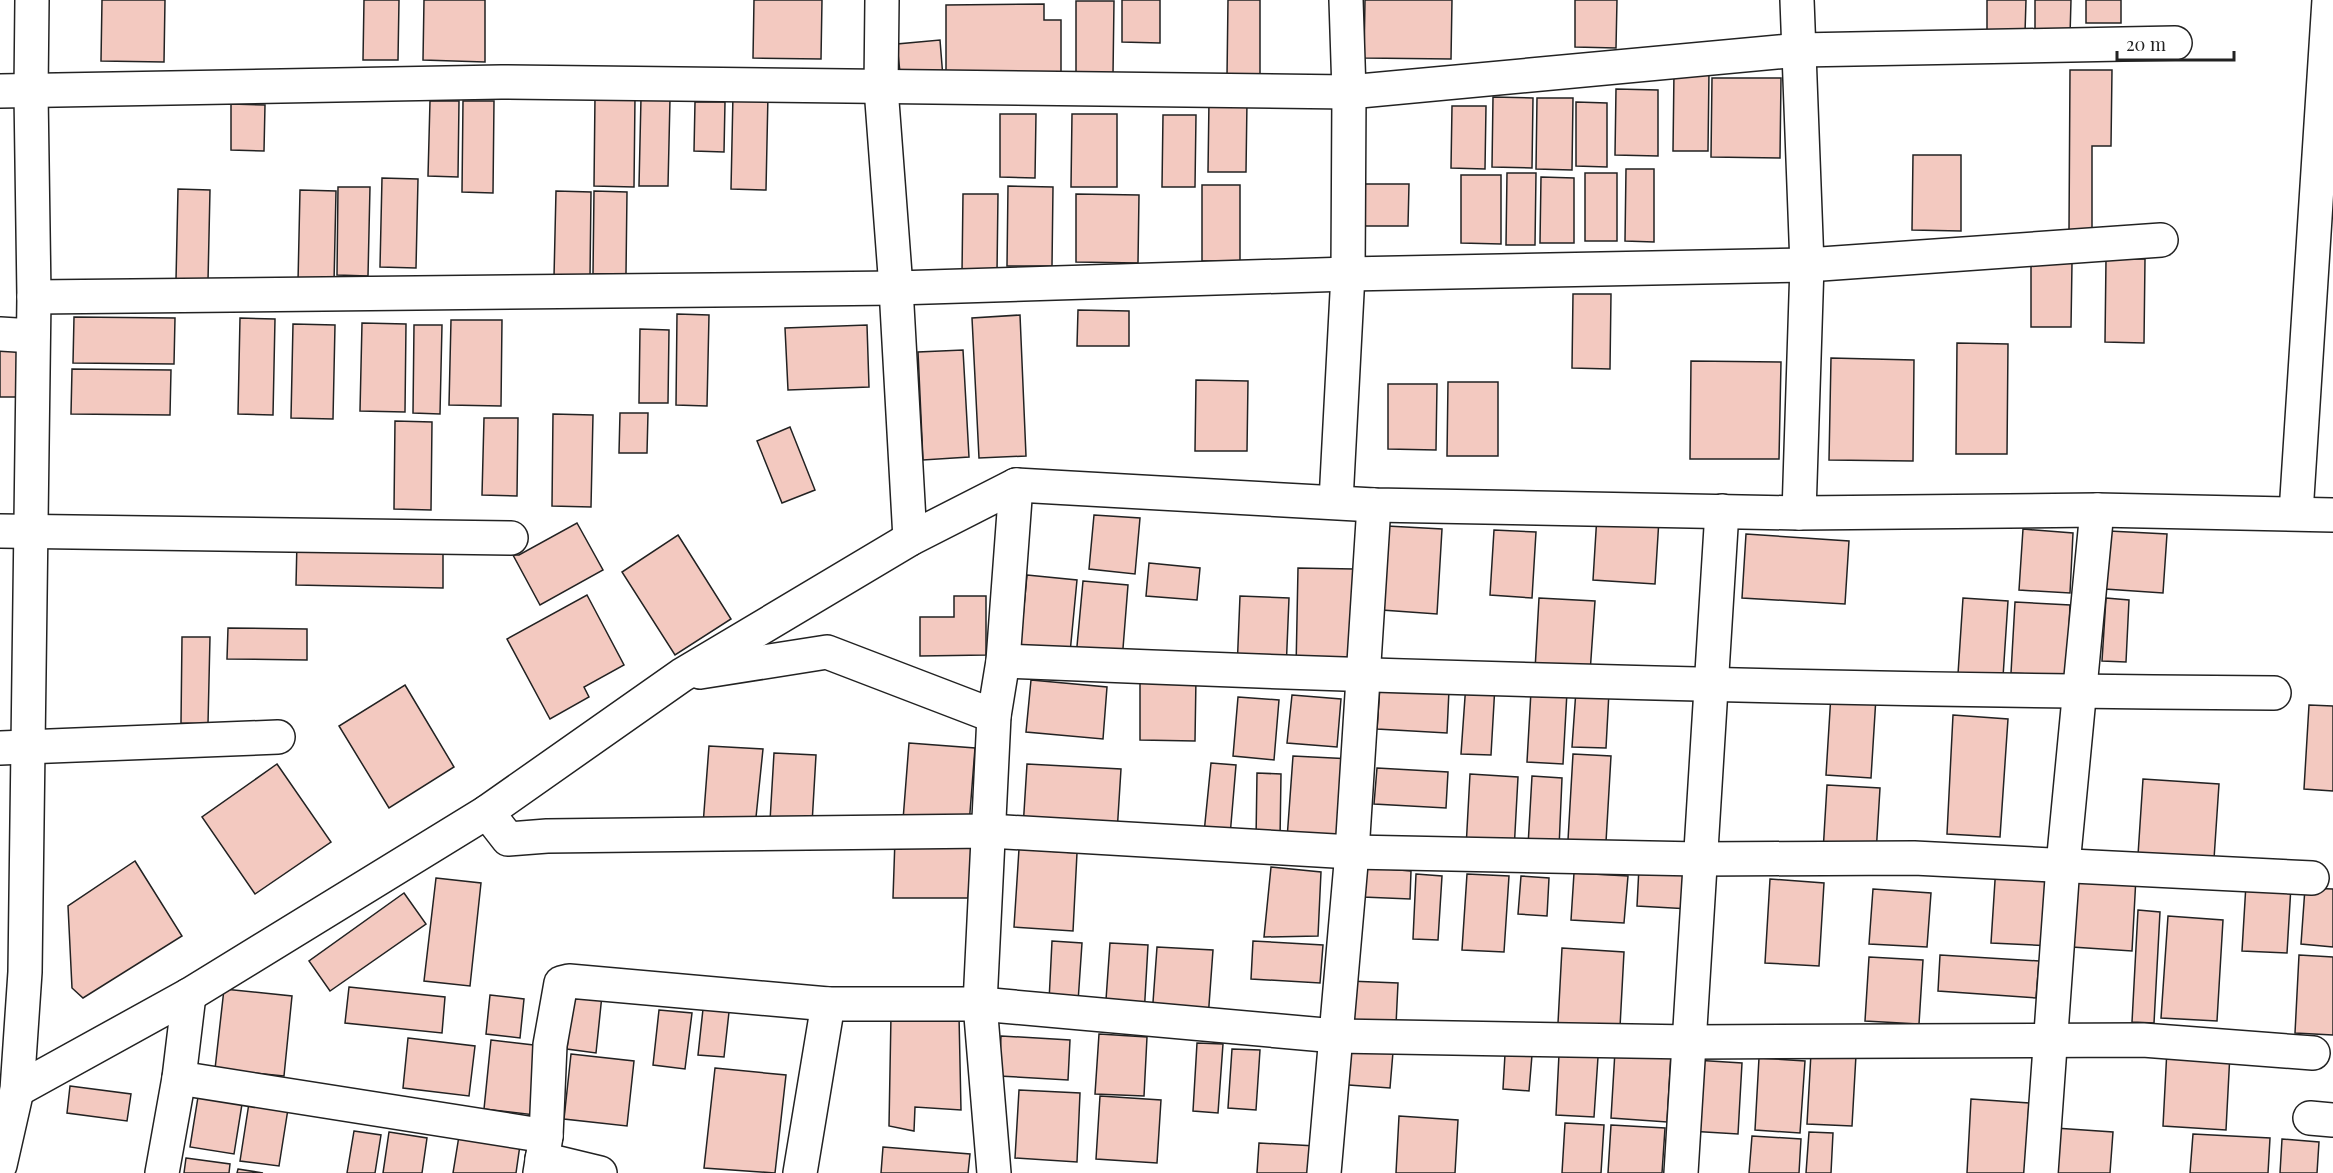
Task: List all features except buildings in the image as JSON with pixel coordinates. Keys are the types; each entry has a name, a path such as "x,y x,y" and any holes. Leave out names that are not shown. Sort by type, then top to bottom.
{"street":[{"path":"0,1165 16,1090 12,972 15,532 33,336 34,297 15,92 32,0"},
{"path":"882,0 881,88 896,288 910,539"},
{"path":"1336,501 1348,273 1349,92 1346,0"},
{"path":"1797,0 1807,265 1799,513"},
{"path":"2296,513 2329,0"},
{"path":"15,92 501,82 1349,92 1799,50 2175,43"},
{"path":"34,297 896,288 1348,273 1807,265 2161,240"},
{"path":"0,334 33,336"},
{"path":"16,1090 189,995 488,812 682,675 910,539 1016,485 1336,501 1374,505 1799,513 2097,510 2333,515"},
{"path":"994,1173 980,1004 994,716 1004,661 1016,485"},
{"path":"1324,1173 1352,852 1361,676 1374,505"},
{"path":"1681,1173 1691,1042 1699,859 1722,510"},
{"path":"2041,1173 2062,865 2097,510"},
{"path":"15,532 511,538"},
{"path":"682,675 827,652 994,716"},
{"path":"1004,661 1361,676 2079,692 2274,693"},
{"path":"14,748 278,737"},
{"path":"488,812 508,839 547,836 989,831 1352,852 1699,859 1914,858 2312,878"},
{"path":"543,1156 550,1045 561,983 569,981 828,1004 980,1004 1336,1036 1691,1042 2143,1040 2313,1053"},
{"path":"162,1173 179,1078 189,995"},
{"path":"800,1173 828,1004"},
{"path":"179,1078 543,1156 600,1173"}]}
